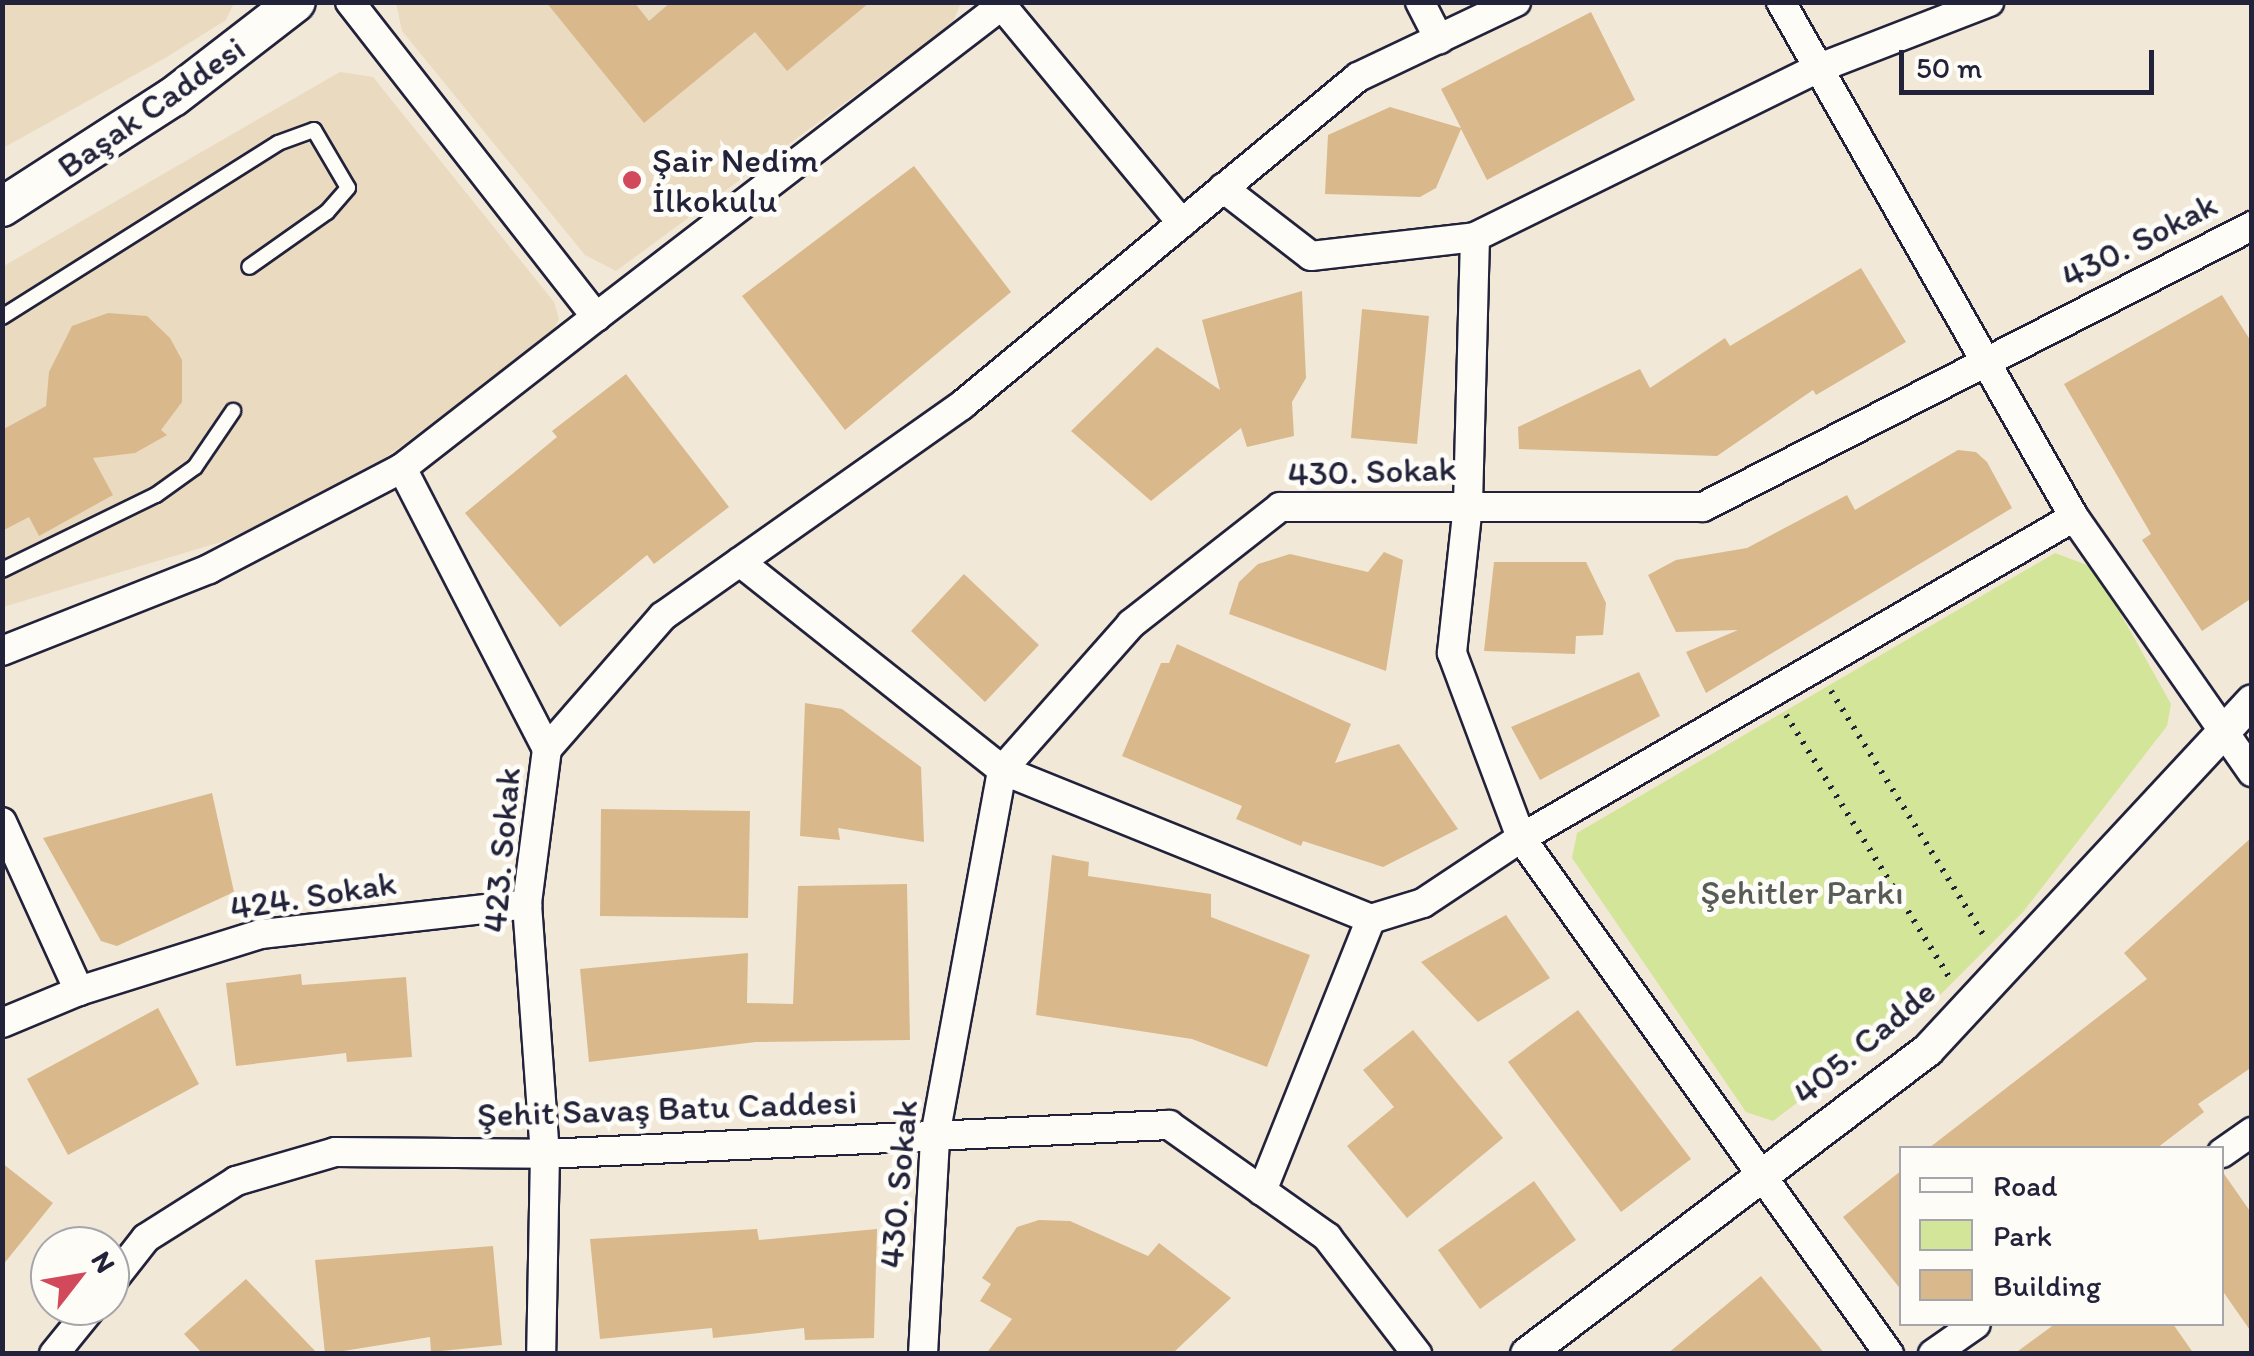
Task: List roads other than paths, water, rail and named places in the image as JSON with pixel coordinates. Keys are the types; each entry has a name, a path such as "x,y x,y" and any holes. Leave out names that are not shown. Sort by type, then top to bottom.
{"main road":[{"name":"Başak Caddesi","path":"2,207 173,97 296,2"}],"street":[{"path":"350,2 596,316"},
{"path":"1420,2 1438,39"},
{"path":"548,749 663,616 962,405 1358,76 1516,2"},
{"path":"1781,2 1814,70 2074,518 2220,734 2252,772"},
{"path":"1223,188 1311,256 1475,237 1814,70 1989,2"},
{"path":"2,651 209,569 402,468 1002,3 1182,223"},
{"name":"430. Sokak","path":"923,1354 935,1136 1002,770 1132,624 1280,507 1703,507 2252,226"},
{"path":"1475,237 1468,505 1452,653 1521,838 1759,1178 1889,1354"},
{"name":"423. Sokak","path":"402,468 548,749 528,904 545,1154 541,1354"},
{"path":"740,562 1002,770 1371,919 1422,904 1521,838 2074,518"},
{"name":"405. Cadde","path":"1527,1354 1928,1050 2252,701"},
{"path":"2,822 79,992"},
{"name":"424. Sokak","path":"2,1024 79,992 261,934 528,904"},
{"path":"1262,1190 1371,919"},
{"name":"Şehit Savaş Batu Caddesi","path":"130,1258 146,1238 236,1182 318,1156 545,1154 1169,1125 1326,1237 1416,1354"},
{"path":"2224,1151 2252,1132"},
{"path":"54,1354 77,1326"},
{"path":"1933,1354 1973,1326"}],"lane":[{"path":"2,318 278,143 314,130 348,188 327,212 249,267"},
{"path":"2,570 156,495 194,468 232,411"}],"place":[{"name":"Şair Nedim İlkokulu","path":"632,180"}],"park label":[{"name":"Şehitler Parkı","path":"1802,892"}]}
